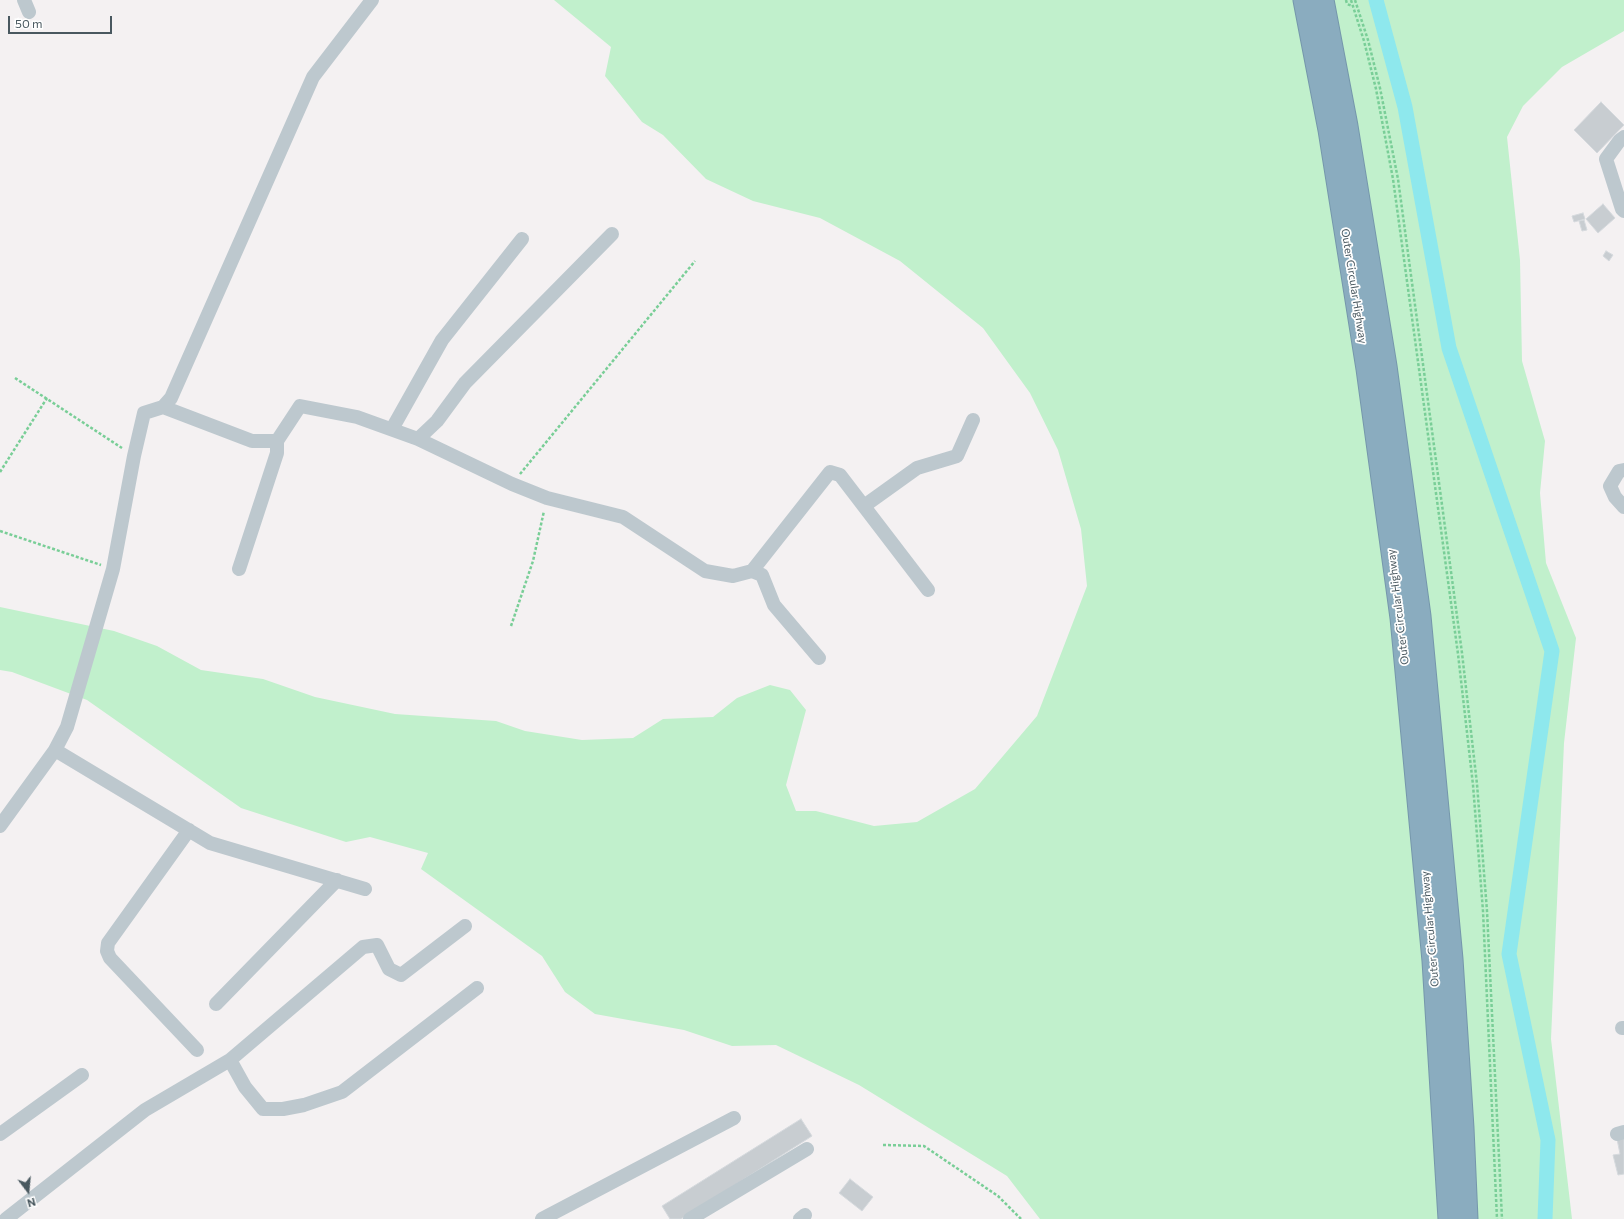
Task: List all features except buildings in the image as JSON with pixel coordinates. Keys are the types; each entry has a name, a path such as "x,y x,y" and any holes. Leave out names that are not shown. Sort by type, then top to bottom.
{"highway":[{"name":"Outer Circular Highway","path":"1304,0 1329,130 1366,361 1401,618 1433,962 1449,1219"},
{"name":"Outer Circular Highway","path":"1324,0 1347,126 1385,358 1420,616 1452,959 1463,1128 1467,1219"}],"street":[{"path":"0,826 55,750 67,727 113,569 134,456 144,413 163,407 171,398 314,77 372,0"},
{"path":"1624,137 1606,159 1622,209 1624,211"},
{"path":"418,439 437,421 465,383 612,234"},
{"path":"392,429 442,340 522,239"},
{"path":"239,569 277,453 277,441 300,406 357,416 418,439 512,484 547,498 623,517 705,571 733,576 752,571 762,575 774,605 819,658"},
{"path":"163,407 252,441 277,441"},
{"path":"864,506 917,468 957,456 973,420"},
{"path":"1624,470 1619,470 1610,486 1615,497 1624,507"},
{"path":"752,571 830,472 840,475 928,590"},
{"path":"55,750 210,843 365,889"},
{"path":"189,830 108,943 107,951 110,958 197,1050"},
{"path":"216,1004 337,880"},
{"path":"6,1219 145,1110 230,1060 363,947 377,945 389,969 401,975 466,926"},
{"path":"230,1060 245,1087 263,1109 283,1109 304,1105 342,1092 477,988"},
{"path":"0,1134 82,1075"},
{"path":"542,1219 589,1196 734,1118"},
{"path":"690,1219 807,1149"}],"path":[{"path":"1346,0 1347,4 1352,7"},
{"path":"1351,0 1364,41 1376,89 1393,179 1458,654 1473,785 1483,911 1497,1219"},
{"path":"1355,0 1368,40 1380,88 1398,179 1462,653 1477,784 1487,911 1502,1219"},
{"path":"512,484 695,261"},
{"path":"15,378 134,456"},
{"path":"0,472 47,398"},
{"path":"511,626 533,561 547,498"},
{"path":"0,531 113,569"},
{"path":"883,1145 924,1146 998,1196 1021,1219"}],"green space":[{"path":"554,0 1624,0 1624,31 1562,67 1523,106 1507,137 1520,260 1522,361 1545,441 1540,493 1546,563 1576,638 1564,743 1551,1039 1572,1219 1040,1219 1007,1176 859,1085 776,1045 732,1046 684,1030 595,1014 565,992 542,956 421,869 428,853 370,837 346,842 241,808 87,700 12,672 0,670 0,607 114,631 157,646 201,670 263,679 315,697 395,714 496,721 525,731 582,740 633,738 663,719 713,717 737,698 770,685 790,690 806,710 786,785 796,811 816,811 874,826 917,822 975,789 1037,716 1087,586 1081,529 1058,450 1030,393 983,328 900,261 820,218 753,201 706,179 663,135 642,122 605,76 611,47"}],"waterway":[{"path":"1376,0 1405,107 1449,348 1552,651 1509,954 1548,1140 1545,1219"}]}
